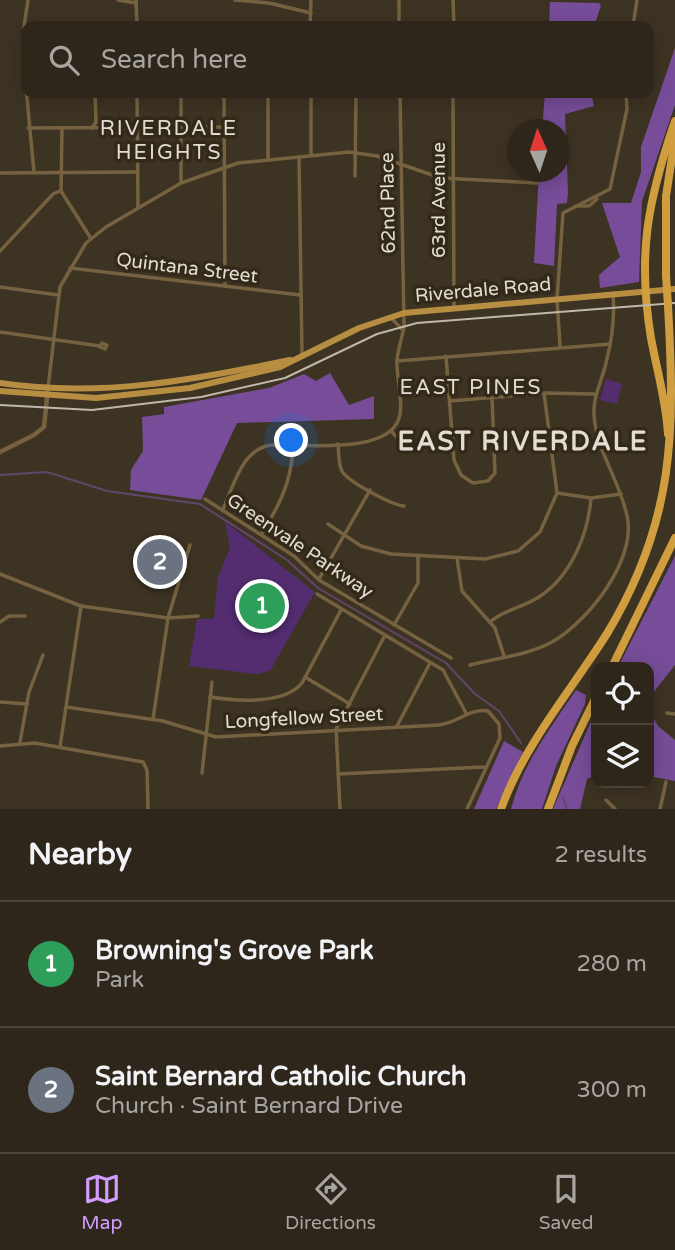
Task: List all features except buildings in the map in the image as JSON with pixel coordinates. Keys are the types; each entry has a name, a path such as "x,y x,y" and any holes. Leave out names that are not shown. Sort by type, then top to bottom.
{"highway":[{"path":"653,535 668,433 646,291 644,244 647,213 675,121"},
{"path":"501,809 540,732 622,607 653,535 668,472 673,420 666,275 666,196 675,138"},
{"path":"614,662 675,538"},
{"path":"548,809 563,767 591,708"}],"main road":[{"name":"Riverdale Road","path":"0,391 96,398 180,389 261,373 302,357 353,331 404,313 675,289"},
{"name":"Riverdale Road","path":"0,383 48,388 146,386 302,357"}],"street":[{"path":"26,21 28,0"},
{"path":"118,0 136,2 137,21"},
{"path":"235,0 269,3 310,13"},
{"path":"310,21 311,0"},
{"path":"399,0 399,21"},
{"path":"453,0 454,21"},
{"path":"634,21 637,0"},
{"path":"27,98 34,172"},
{"path":"90,129 96,122 95,98"},
{"path":"138,98 138,207"},
{"path":"181,98 181,183"},
{"path":"224,98 225,286"},
{"path":"268,98 268,159"},
{"path":"311,98 311,155"},
{"path":"355,176 356,98"},
{"name":"62nd Place","path":"392,432 400,412 397,361 404,313 400,98"},
{"name":"63rd Avenue","path":"453,98 454,307"},
{"path":"560,346 556,299 563,213 575,206 590,206 597,197 610,189 626,98"},
{"path":"28,128 224,127"},
{"path":"61,129 61,191 90,237"},
{"path":"0,452 42,430 58,295 70,268 90,237 181,183 224,167 268,159 356,152 432,176 537,183"},
{"path":"299,156 302,357"},
{"path":"0,173 138,172"},
{"path":"0,251 53,194 61,191"},
{"name":"Quintana Street","path":"70,268 300,295"},
{"path":"0,288 58,295"},
{"path":"470,665 551,643 574,627 593,605 629,544 629,524 621,494 598,438 594,412 595,394 610,344 613,294"},
{"path":"390,317 403,330"},
{"path":"0,332 100,346"},
{"path":"397,361 610,344"},
{"path":"446,356 453,455 461,475 473,482 488,481 495,473 492,398"},
{"path":"450,401 544,393 595,394"},
{"path":"328,524 371,550 457,558 492,558 518,551 540,531 557,493 544,393"},
{"path":"262,533 286,492 294,445 293,430"},
{"path":"223,509 251,453 263,446 376,441 392,432 404,445"},
{"path":"338,444 342,472 370,490 404,506"},
{"path":"319,580 370,490"},
{"path":"557,493 591,498 621,494"},
{"path":"490,622 507,610 538,597 555,582 582,543 591,498"},
{"name":"Greenvale Parkway","path":"205,499 262,533 294,556 319,580 451,657"},
{"path":"152,719 169,618 190,545"},
{"path":"394,625 418,583 418,556"},
{"path":"457,558 462,591 490,622 498,635 504,656"},
{"path":"0,575 81,606 169,618 198,616"},
{"name":"Greenvale Parkway","path":"317,594 430,662 450,678 466,713"},
{"path":"60,747 81,606"},
{"path":"210,697 286,695 294,692 341,610"},
{"path":"0,622 9,617 25,615"},
{"path":"340,809 336,730 385,635"},
{"path":"20,742 27,704 43,655"},
{"path":"397,726 430,662"},
{"path":"305,677 350,704"},
{"path":"202,773 204,734 212,682"},
{"path":"0,702 27,704"},
{"name":"Longfellow Street","path":"66,707 152,719 204,734 225,737 447,724 461,720 466,713"},
{"path":"466,713 488,711 497,720 500,738 484,767 468,808"},
{"path":"667,713 675,714"},
{"path":"0,746 20,742 140,761 147,770 148,809"},
{"path":"338,774 484,767"},
{"path":"660,809 666,782"},
{"path":"606,800 615,809"}],"shaded area":[{"path":"550,2 599,3 601,6 596,21 549,21"},
{"path":"675,48 675,105 642,201 639,282 600,288 599,275 620,257 602,203 631,203 641,172 641,147"},
{"path":"545,98 592,98 594,106 565,114 565,119 543,119"},
{"path":"538,182 568,182 567,203 557,204 554,266 534,263"},
{"path":"330,373 349,405 374,396 374,419 237,423 201,500 130,490 131,470 143,451 142,417 164,414 164,407 269,388 304,374 316,381"},
{"path":"606,379 622,384 617,404 600,400"},
{"path":"225,522 315,592 270,671 257,674 189,666 197,619 214,619 218,578 230,547"},
{"path":"675,556 675,665 654,692 654,662 621,662"},
{"path":"576,690 586,695 585,704 556,766 542,809 511,809 530,761"},
{"path":"654,718 658,726 675,740 675,781 654,777"},
{"path":"591,722 591,777 587,779 580,809 553,809"},
{"path":"504,741 523,752 496,809 474,809"}],"waterway":[{"path":"0,475 47,472 107,491 200,504 287,560 318,588 446,663 475,694 499,711 521,743"},
{"path":"563,798 567,809"}],"tram line":[{"path":"0,405 92,410 201,397 285,378 377,334 417,323 675,303"}],"place":[{"name":"Saint Bernard Catholic Church","path":"160,562"},
{"name":"Browning's Grove Park","path":"262,606"}],"district":[{"name":"RIVERDALE HEIGHTS","path":"169,140"},
{"name":"EAST PINES","path":"471,387"},
{"name":"EAST RIVERDALE","path":"523,441"}]}
